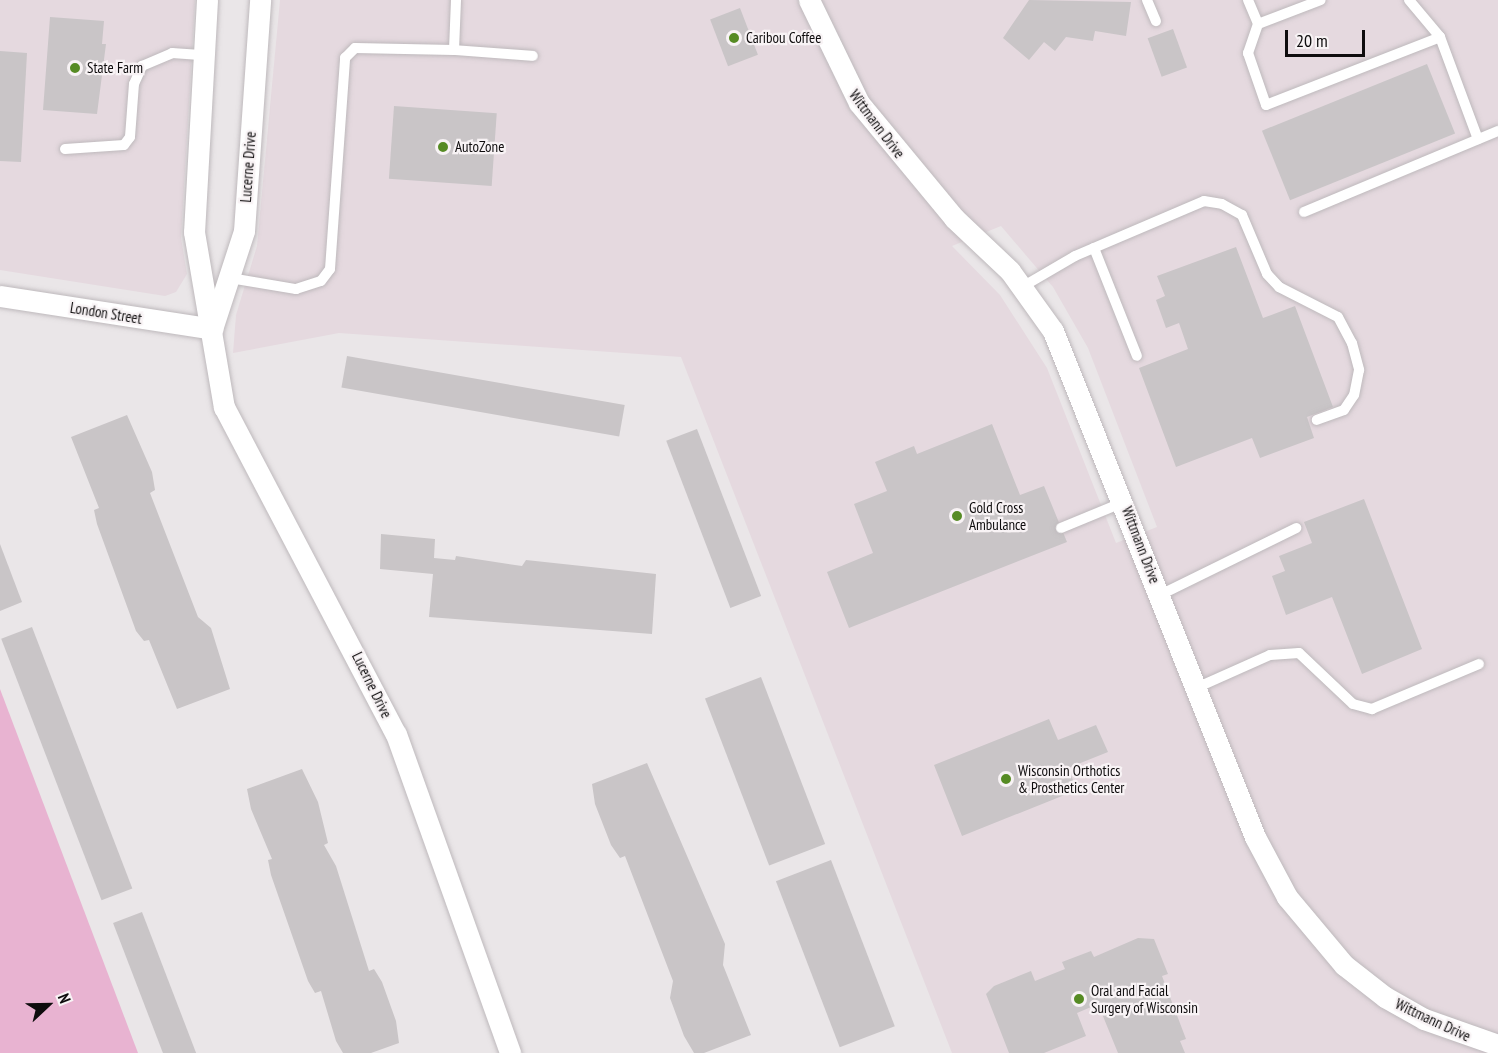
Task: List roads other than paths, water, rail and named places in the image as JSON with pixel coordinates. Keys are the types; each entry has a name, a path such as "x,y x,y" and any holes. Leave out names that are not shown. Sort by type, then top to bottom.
{"street":[{"name":"Lucerne Drive","path":"207,0 194,232 224,407 396,734 510,1053"},
{"name":"Lucerne Drive","path":"212,329 244,231 260,0"},
{"name":"Wittmann Drive","path":"809,0 835,62 865,111 954,218 1022,287 1064,352 1255,837 1287,897 1344,965 1384,997 1424,1019 1498,1046"},
{"name":"London Street","path":"0,296 212,329"}],"lane":[{"path":"454,50 456,0"},
{"path":"1147,0 1156,21"},
{"path":"1248,0 1258,24 1248,53 1266,105 1440,37"},
{"path":"1258,24 1321,0"},
{"path":"1410,0 1440,37 1478,139"},
{"path":"230,278 296,289 321,281 330,269 345,58 355,48 454,50 533,56"},
{"path":"65,149 124,146 130,137 134,84 142,66 172,53 204,55"},
{"path":"1304,212 1498,131"},
{"path":"1022,287 1094,248 1204,201 1242,215 1267,274 1279,287 1338,317 1352,343 1359,370 1354,395 1344,410 1317,420"},
{"path":"1094,248 1137,356"},
{"path":"1061,528 1124,502"},
{"path":"1160,595 1296,528"},
{"path":"1196,688 1270,655 1299,652 1353,704 1372,709 1479,664"}],"place":[{"name":"Caribou Coffee","path":"734,38"},
{"name":"State Farm","path":"75,68"},
{"name":"AutoZone","path":"443,147"},
{"name":"Gold Cross Ambulance","path":"957,516"},
{"name":"Wisconsin Orthotics & Prosthetics Center","path":"1006,779"},
{"name":"Oral and Facial Surgery of Wisconsin","path":"1079,999"}]}
